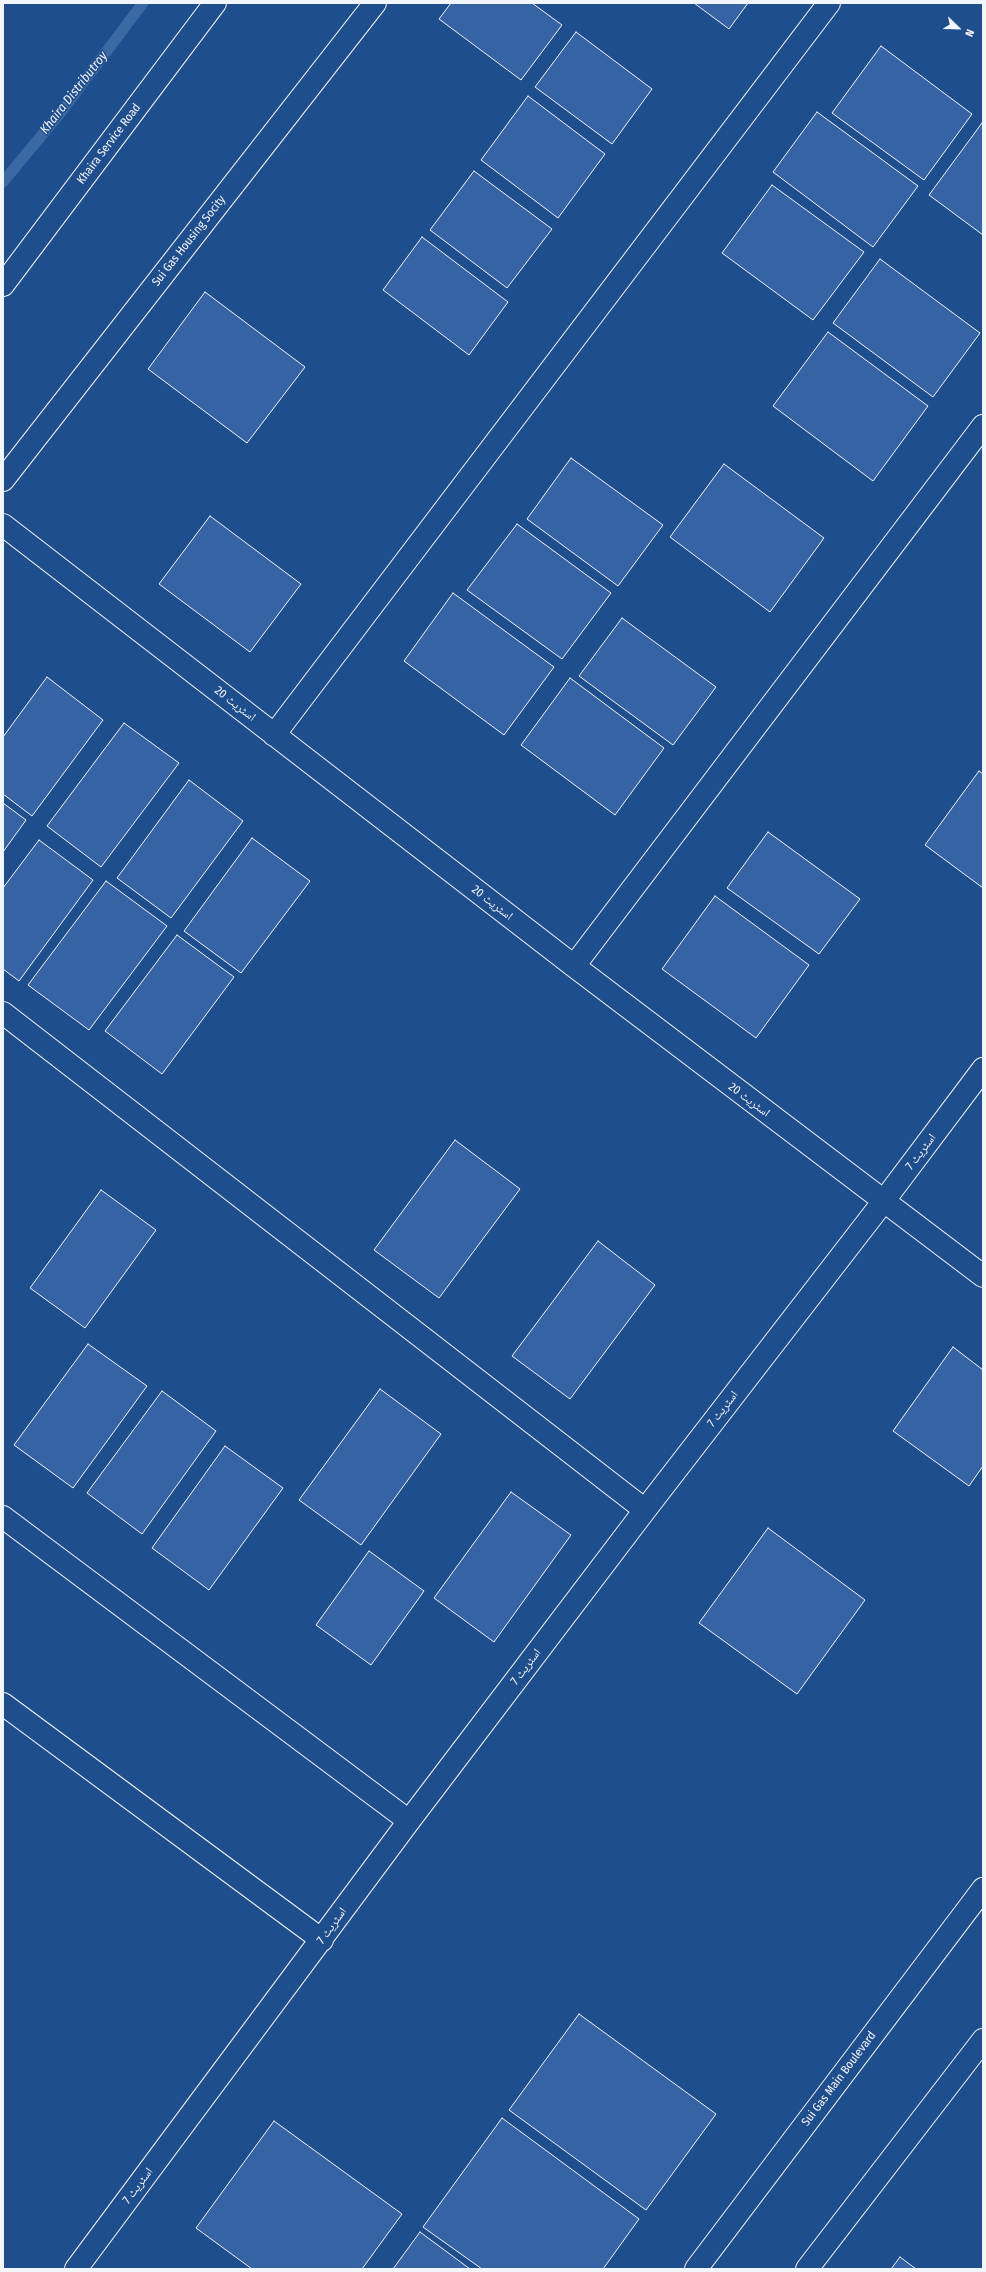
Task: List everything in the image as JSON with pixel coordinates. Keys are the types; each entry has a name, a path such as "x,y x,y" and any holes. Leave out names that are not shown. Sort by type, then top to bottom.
{"street":[{"name":"Khaira Service Road","path":"3,285 215,3"},
{"name":"Sui Gas Housing Socity","path":"3,480 374,3"},
{"path":"274,735 829,3"},
{"path":"574,966 983,426"},
{"name":"اسٹریٹ 20","path":"3,525 574,966 983,1276"},
{"path":"3,1013 645,1510"},
{"name":"اسٹریٹ 7","path":"76,2269 409,1821 645,1510 884,1202 983,1069"},
{"path":"3,1517 409,1821"},
{"path":"3,1704 322,1940"},
{"name":"Sui Gas Main Boulevard","path":"696,2269 983,1889"},
{"path":"807,2269 983,2040"}],"building":[{"path":"451,3 532,3 562,25 521,80 439,19"},
{"path":"694,3 748,3 729,29"},
{"path":"576,32 652,89 612,144 535,87"},
{"path":"881,46 972,114 924,180 832,113"},
{"path":"528,96 605,154 558,218 481,160"},
{"path":"817,112 918,186 873,247 773,172"},
{"path":"982,123 983,124 983,235 929,195"},
{"path":"474,171 552,229 507,288 430,230"},
{"path":"772,185 864,252 813,320 722,253"},
{"path":"422,237 508,302 469,355 383,290"},
{"path":"880,259 980,333 933,397 833,323"},
{"path":"205,292 305,367 247,443 148,369"},
{"path":"828,332 928,406 873,481 773,406"},
{"path":"571,458 663,525 618,586 527,519"},
{"path":"724,464 824,538 770,612 670,537"},
{"path":"210,516 301,584 250,652 159,584"},
{"path":"517,524 611,593 562,659 467,590"},
{"path":"453,593 554,667 504,735 404,661"},
{"path":"622,618 716,687 673,745 579,676"},
{"path":"47,677 103,720 32,816 3,794 3,737"},
{"path":"570,678 664,748 615,815 521,745"},
{"path":"124,723 179,763 101,867 47,826"},
{"path":"979,771 983,774 983,888 925,845"},
{"path":"189,780 243,821 171,918 117,878"},
{"path":"3,803 26,820 3,852"},
{"path":"768,832 860,899 819,954 727,888"},
{"path":"252,838 310,881 241,973 184,931"},
{"path":"39,840 93,880 19,981 3,969 3,888"},
{"path":"106,881 167,926 89,1030 28,985"},
{"path":"715,896 809,965 756,1038 662,969"},
{"path":"177,935 234,977 162,1074 105,1031"},
{"path":"455,1140 520,1189 439,1298 374,1250"},
{"path":"101,1190 156,1230 85,1328 30,1288"},
{"path":"598,1241 655,1285 570,1399 512,1356"},
{"path":"88,1344 147,1386 73,1488 14,1445"},
{"path":"953,1347 983,1370 983,1466 969,1486 893,1431"},
{"path":"380,1389 441,1434 361,1545 299,1500"},
{"path":"162,1391 216,1431 142,1534 87,1493"},
{"path":"225,1446 283,1488 209,1590 152,1548"},
{"path":"511,1492 571,1535 494,1642 434,1598"},
{"path":"768,1528 865,1600 797,1694 699,1623"},
{"path":"369,1551 424,1591 371,1665 316,1625"},
{"path":"579,2014 716,2114 646,2210 509,2110"},
{"path":"502,2118 639,2219 603,2269 482,2269 423,2227"},
{"path":"274,2121 402,2214 362,2269 252,2269 196,2228"},
{"path":"420,2232 470,2269 393,2269"},
{"path":"900,2257 916,2269 891,2269"}],"waterway":[{"name":"Khaira Distributroy","path":"3,182 61,112 143,3"}]}
